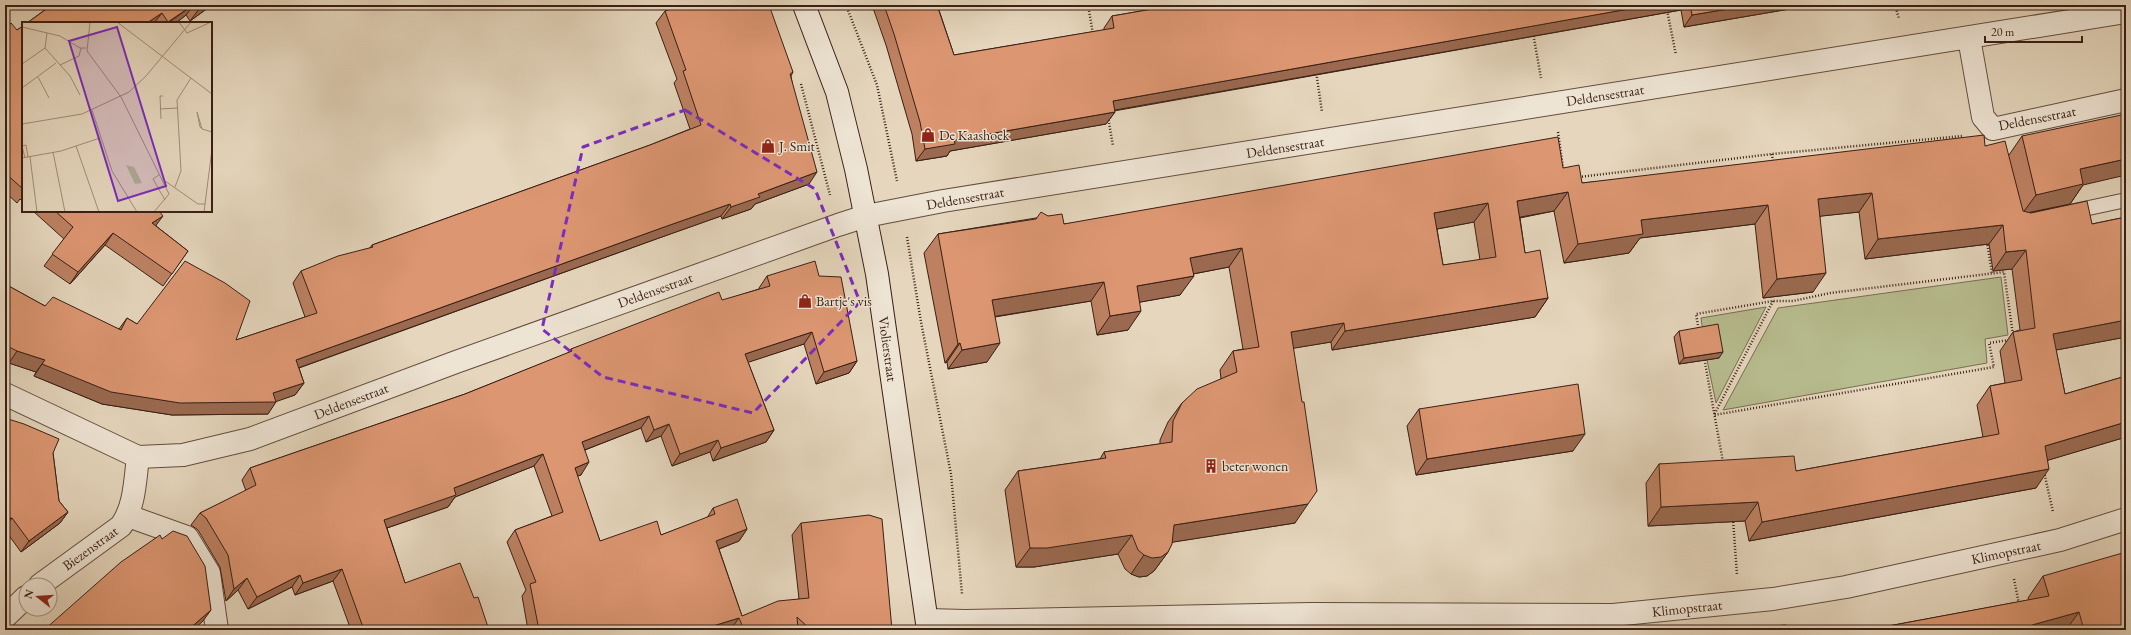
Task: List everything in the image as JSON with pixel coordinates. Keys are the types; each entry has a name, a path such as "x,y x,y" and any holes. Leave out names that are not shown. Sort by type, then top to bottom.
{"street":[{"name":"Violierstraat","path":"804,5 837,92 866,216 877,274 928,625"},
{"name":"Deldensestraat","path":"5,394 138,456 183,455 250,439 456,362 838,224 866,216 943,201 2126,12"},
{"name":"Deldensestraat","path":"1969,38 1983,117 1995,136 2126,100"},
{"name":"Biezenstraat","path":"51,577 121,526 128,516 138,456"},
{"path":"128,516 187,537 209,573 217,630"},
{"name":"Klimopstraat","path":"928,625 965,621 1293,623 1465,614 1614,615 1739,603 1846,586 2060,540 2126,519"},
{"path":"5,616 18,604"}],"lane":[{"path":"2053,216 2126,200"}],"path":[{"path":"846,5 877,85 903,210 921,322 951,474 965,621"},
{"path":"1088,5 1093,36"},
{"path":"1666,5 1681,83"},
{"path":"1532,28 1564,171"},
{"path":"1315,65 1327,140"},
{"path":"799,76 809,107 838,224"},
{"path":"1107,112 1118,174"},
{"path":"1573,178 1772,154 1971,135 1995,136"},
{"path":"1772,154 1774,169"},
{"path":"1987,241 1992,273"},
{"path":"1700,337 1696,314 1773,302 1793,301 1830,293 2004,272 2014,339 1989,343 1994,367 1714,415"},
{"path":"1792,293 1793,301"},
{"path":"1714,415 1773,302"},
{"path":"1703,353 1723,467"},
{"path":"2044,470 2060,540"},
{"path":"1732,518 1739,603"},
{"path":"2009,552 2019,607"}],"highlighted area":[{"path":"685,110 815,189 860,302 753,413 603,377 542,329 583,147"}],"green space":[{"path":"2001,277 2008,335 1985,339 1987,363 1723,410 1778,308"},
{"path":"1766,307 1716,403 1707,360 1701,318"}],"building":[{"path":"52,5 193,5 168,22 162,13 148,22 28,22"},
{"path":"196,5 204,5 199,9"},
{"path":"681,5 769,5 793,72 790,74 817,172 758,194 760,197 731,207 730,204 667,226 296,360 304,383 273,393 276,402 180,403 111,392 42,364 45,360 17,351 5,345 5,284 45,306 53,297 121,330 127,318 137,324 185,261 225,283 250,301 236,340 317,313 301,271 338,256 373,247 372,245 650,145 701,125 683,71 686,70 665,11"},
{"path":"884,5 937,5 954,55 1114,28 1112,16 1176,5 1651,5 1113,101 1115,112 954,140 955,144 925,149 920,122"},
{"path":"1690,5 1752,5 1692,15"},
{"path":"11,23 17,30 22,27 22,188 5,173 5,28"},
{"path":"2126,114 2126,159 2080,169 2083,184 2036,195 2022,136"},
{"path":"1984,135 1985,146 2005,141 2023,211 2031,213 2087,201 2092,224 2126,217 2126,320 2053,334 2065,394 2126,376 2126,422 2045,446 2049,469 1762,522 1758,502 1661,507 1659,464 1794,456 1796,471 1999,434 1990,386 2022,380 2013,332 2035,328 2026,250 2006,252 2003,225 1878,239 1872,193 1818,199 1826,273 1777,279 1768,205 1641,220 1643,234 1578,244 1568,192 1517,201 1525,253 1540,250 1548,298 1345,331 1344,323 1291,332 1302,402 1304,402 1317,491 1308,504 1174,525 1172,544 1168,552 1161,557 1152,558 1144,555 1138,550 1132,535 1047,548 1030,548 1018,471 1106,458 1104,452 1172,442 1173,421 1182,403 1197,389 1237,372 1233,351 1259,347 1242,248 1190,258 1194,276 1137,286 1141,311 1110,316 1104,282 992,300 1000,343 962,350 960,343 958,344 938,234 1036,219 1041,212 1048,216 1062,214 1064,224 1558,137 1563,168 1579,165 1582,183","holes":["1488,203 1496,257 1443,265 1434,213"]},
{"path":"56,212 160,212 163,216 152,223 188,251 172,274 113,233 78,272 52,254 73,227"},
{"path":"815,261 819,276 841,277 857,361 824,372 812,332 745,354 774,430 721,448 718,440 680,454 669,424 654,430 649,416 582,442 589,462 575,468 600,541 657,521 661,535 715,514 713,508 737,499 747,529 716,541 742,616 778,601 809,598 801,523 869,515 882,519 892,630 811,630 797,617 798,630 744,630 739,618 700,630 539,630 530,584 536,582 515,530 563,512 543,454 454,488 456,495 384,520 405,583 460,563 474,598 478,597 489,630 364,630 342,569 303,583 300,575 257,597 247,578 234,589 228,555 206,518 200,513 256,485 250,468 465,394 572,351 571,349 719,292 722,300 770,286 767,276"},
{"path":"1718,324 1723,352 1684,358 1679,331"},
{"path":"1578,384 1585,434 1427,459 1419,409"},
{"path":"5,418 24,424 59,439 53,453 59,501 68,512 29,541 12,518 5,519"},
{"path":"173,531 187,536 205,566 211,610 188,630 44,630 121,562 160,535 162,539"},
{"path":"2126,552 2126,630 2084,630 2079,612 2032,625 2033,630 1867,630 2049,596 2043,576"},
{"path":"1786,625 1787,630 1716,630"},
{"path":"1176,627 1176,630 1066,630 1066,629"}],"place":[{"name":"De Kaashoek","path":"928,135"},
{"name":"J. Smit","path":"768,146"},
{"name":"Bartje's vis","path":"805,301"},
{"name":"beter wonen","path":"1211,466"}]}
